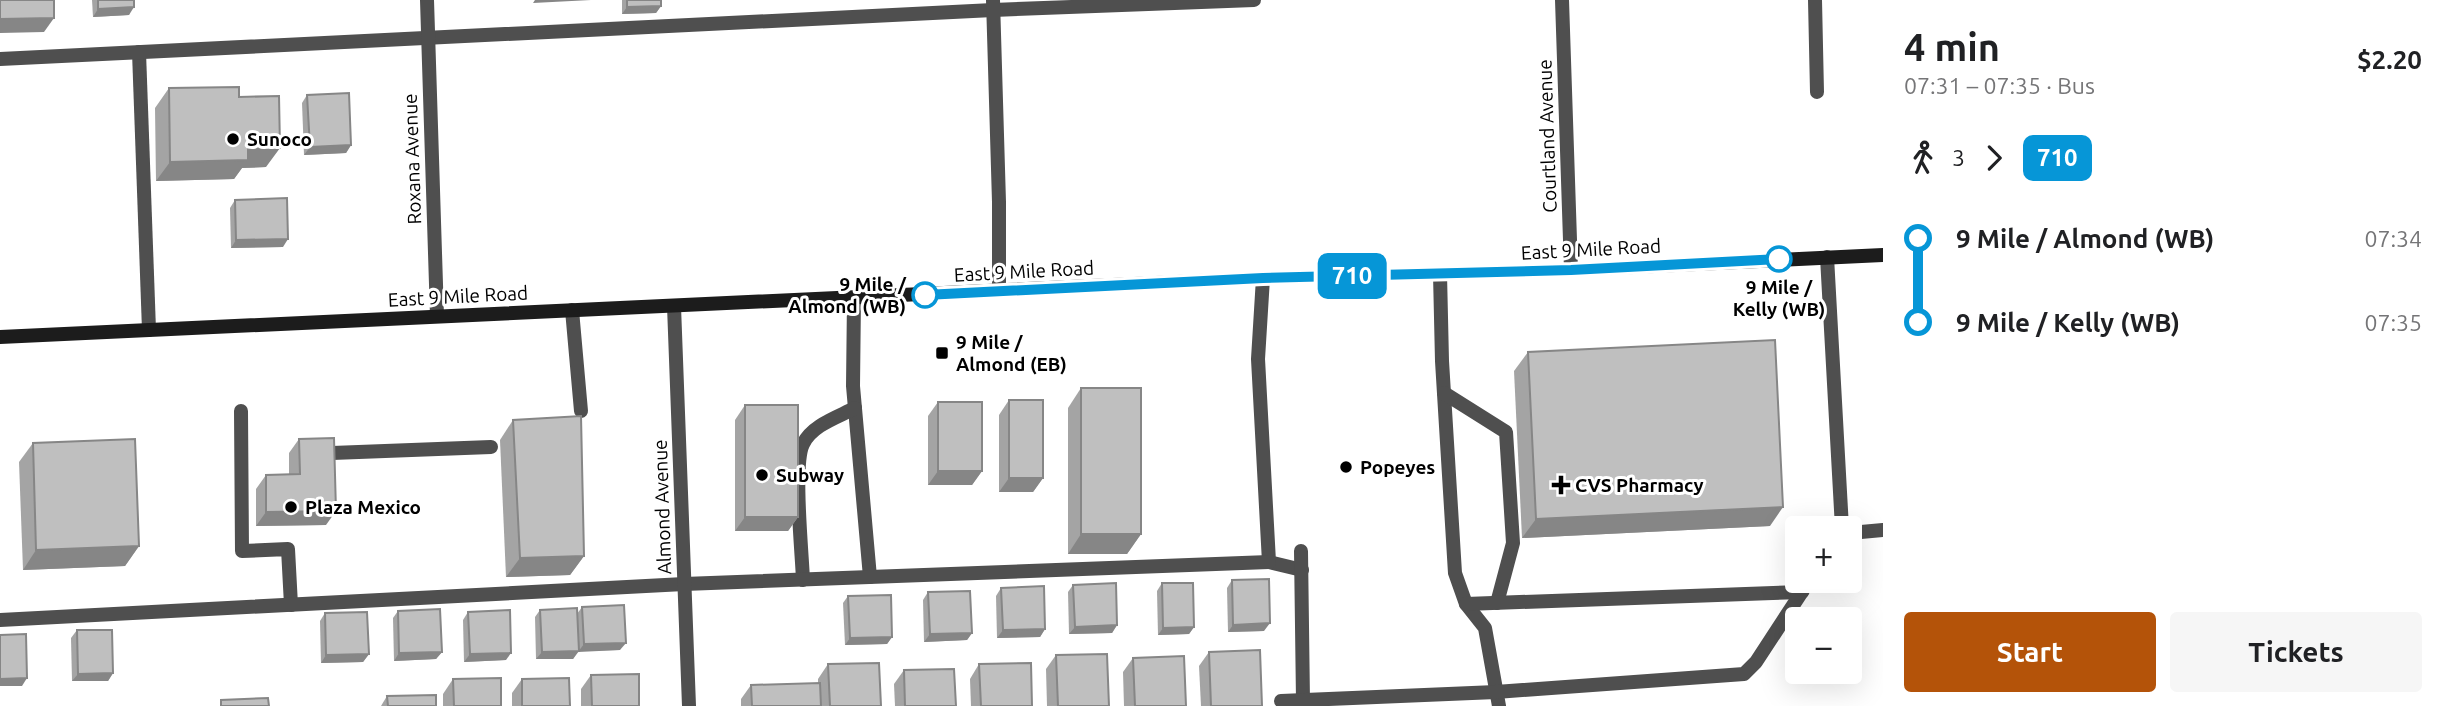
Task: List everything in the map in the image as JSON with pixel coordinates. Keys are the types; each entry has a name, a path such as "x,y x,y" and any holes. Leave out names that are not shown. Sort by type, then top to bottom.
{"main road":[{"name":"East 9 Mile Road","path":"0,337 1263,278 1571,270 1883,256"}],"street":[{"name":"Roxana Avenue","path":"427,0 437,316"},
{"path":"0,59 428,39 993,5 1254,0"},
{"name":"Courtland Avenue","path":"1562,0 1571,270"},
{"path":"1815,0 1817,92"},
{"path":"993,5 999,292"},
{"path":"139,52 149,330"},
{"path":"1827,257 1841,516"},
{"path":"1440,274 1455,573 1466,604 1485,628 1497,699"},
{"path":"1263,278 1258,359 1269,562"},
{"path":"854,298 855,408 870,577"},
{"name":"Almond Avenue","path":"674,306 689,706"},
{"path":"572,310 581,411"},
{"path":"1444,393 1506,432 1513,542 1497,603"},
{"path":"803,580 799,466 803,444 817,428 855,408"},
{"path":"241,411 242,551 288,549 290,605"},
{"path":"332,453 491,447"},
{"path":"1862,532 1883,530"},
{"path":"1301,551 1303,701"},
{"path":"0,620 382,600 449,589 588,582 684,584 1269,562 1302,570"},
{"path":"381,583 382,600"},
{"path":"1466,604 1785,588"},
{"path":"1281,701 1497,699 1744,674 1756,662 1801,593"}],"building":[{"path":"0,0 54,0 54,18 0,19"},
{"path":"98,0 134,0 134,7 98,9"},
{"path":"627,0 661,0 661,6 627,7"},
{"path":"239,87 239,97 279,96 280,148 248,149 248,160 170,162 169,88"},
{"path":"349,93 351,145 310,147 307,95"},
{"path":"287,198 288,239 236,240 235,200"},
{"name":"CVS Pharmacy","path":"1775,340 1783,507 1536,519 1528,352"},
{"path":"1081,388 1141,388 1141,534 1081,534"},
{"path":"1009,400 1043,400 1043,478 1009,478"},
{"path":"938,402 982,402 982,471 938,471"},
{"name":"Subway","path":"745,405 798,405 798,517 745,517"},
{"path":"581,416 584,556 520,558 513,420"},
{"name":"Plaza Mexico","path":"334,438 336,511 266,512 266,475 300,474 299,439"},
{"path":"135,439 139,546 36,550 33,443"},
{"path":"1269,579 1270,623 1233,625 1232,580"},
{"path":"1116,583 1117,625 1075,627 1073,585"},
{"path":"1162,583 1193,583 1194,627 1163,628"},
{"path":"1044,586 1045,629 1003,630 1001,588"},
{"path":"970,591 972,633 930,634 928,592"},
{"path":"891,595 892,637 850,638 848,596"},
{"path":"624,605 626,643 584,644 582,607"},
{"path":"577,608 579,651 542,652 540,610"},
{"path":"440,609 442,652 399,653 398,611"},
{"path":"510,610 511,653 470,654 468,612"},
{"path":"367,612 369,654 326,655 325,613"},
{"path":"77,630 112,630 113,673 78,674"},
{"path":"26,634 27,678 0,679 0,635"},
{"path":"1260,650 1262,706 1211,706 1209,652"},
{"path":"1107,654 1109,706 1058,706 1056,655"},
{"path":"1184,656 1186,706 1135,706 1133,658"},
{"path":"879,663 881,706 830,706 828,664"},
{"path":"1031,663 1032,706 981,706 979,664"},
{"path":"954,669 956,706 905,706 904,670"},
{"path":"639,674 639,706 592,706 591,675"},
{"path":"501,678 501,706 454,706 453,679"},
{"path":"569,678 570,706 522,706 522,679"},
{"path":"820,683 821,706 752,706 751,685"},
{"path":"436,695 436,706 388,706 387,696"},
{"path":"268,698 269,706 221,706 221,700"}],"bus line":[{"name":"710","path":"925,295 1263,278 1571,270 1779,259"}],"place":[{"name":"Sunoco","path":"233,139"},
{"name":"9 Mile / Kelly (WB)","path":"1779,259"},
{"name":"9 Mile / Almond (WB)","path":"925,295"},
{"name":"9 Mile / Almond (EB)","path":"942,353"},
{"name":"Popeyes","path":"1346,467"},
{"name":"Subway","path":"762,475"},
{"name":"CVS Pharmacy","path":"1561,485"},
{"name":"Plaza Mexico","path":"291,507"}]}
